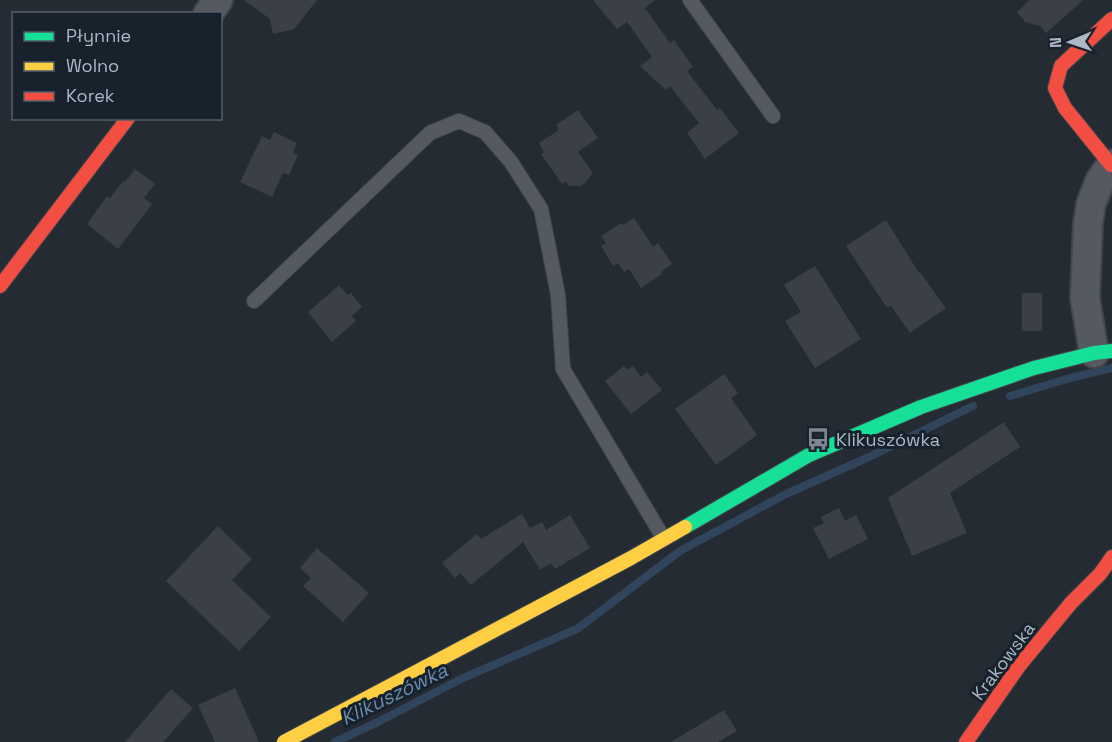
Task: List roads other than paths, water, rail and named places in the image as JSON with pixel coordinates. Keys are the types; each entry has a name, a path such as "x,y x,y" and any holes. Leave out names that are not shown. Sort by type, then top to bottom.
{"street":[{"path":"284,742 631,558 809,455 921,408 1034,368 1103,352 1085,298 1088,224 1091,204 1100,181 1112,164 1065,108 1054,88 1061,66 1112,19"},
{"path":"0,286 126,120"},
{"name":"Krakowska","path":"966,742 1019,666 1071,603 1100,574 1106,554"}],"lane":[{"path":"690,0 773,116"},
{"path":"254,301 430,133 459,121 486,132 511,162 541,209 558,296 563,369 664,539"}],"waterway":[{"name":"Klikuszówka","path":"1010,396 1112,368"},
{"name":"Klikuszówka","path":"335,742 463,678 577,629 680,551 786,494 867,458 973,406"}],"place":[{"name":"Klikuszówka","path":"818,439"}]}
